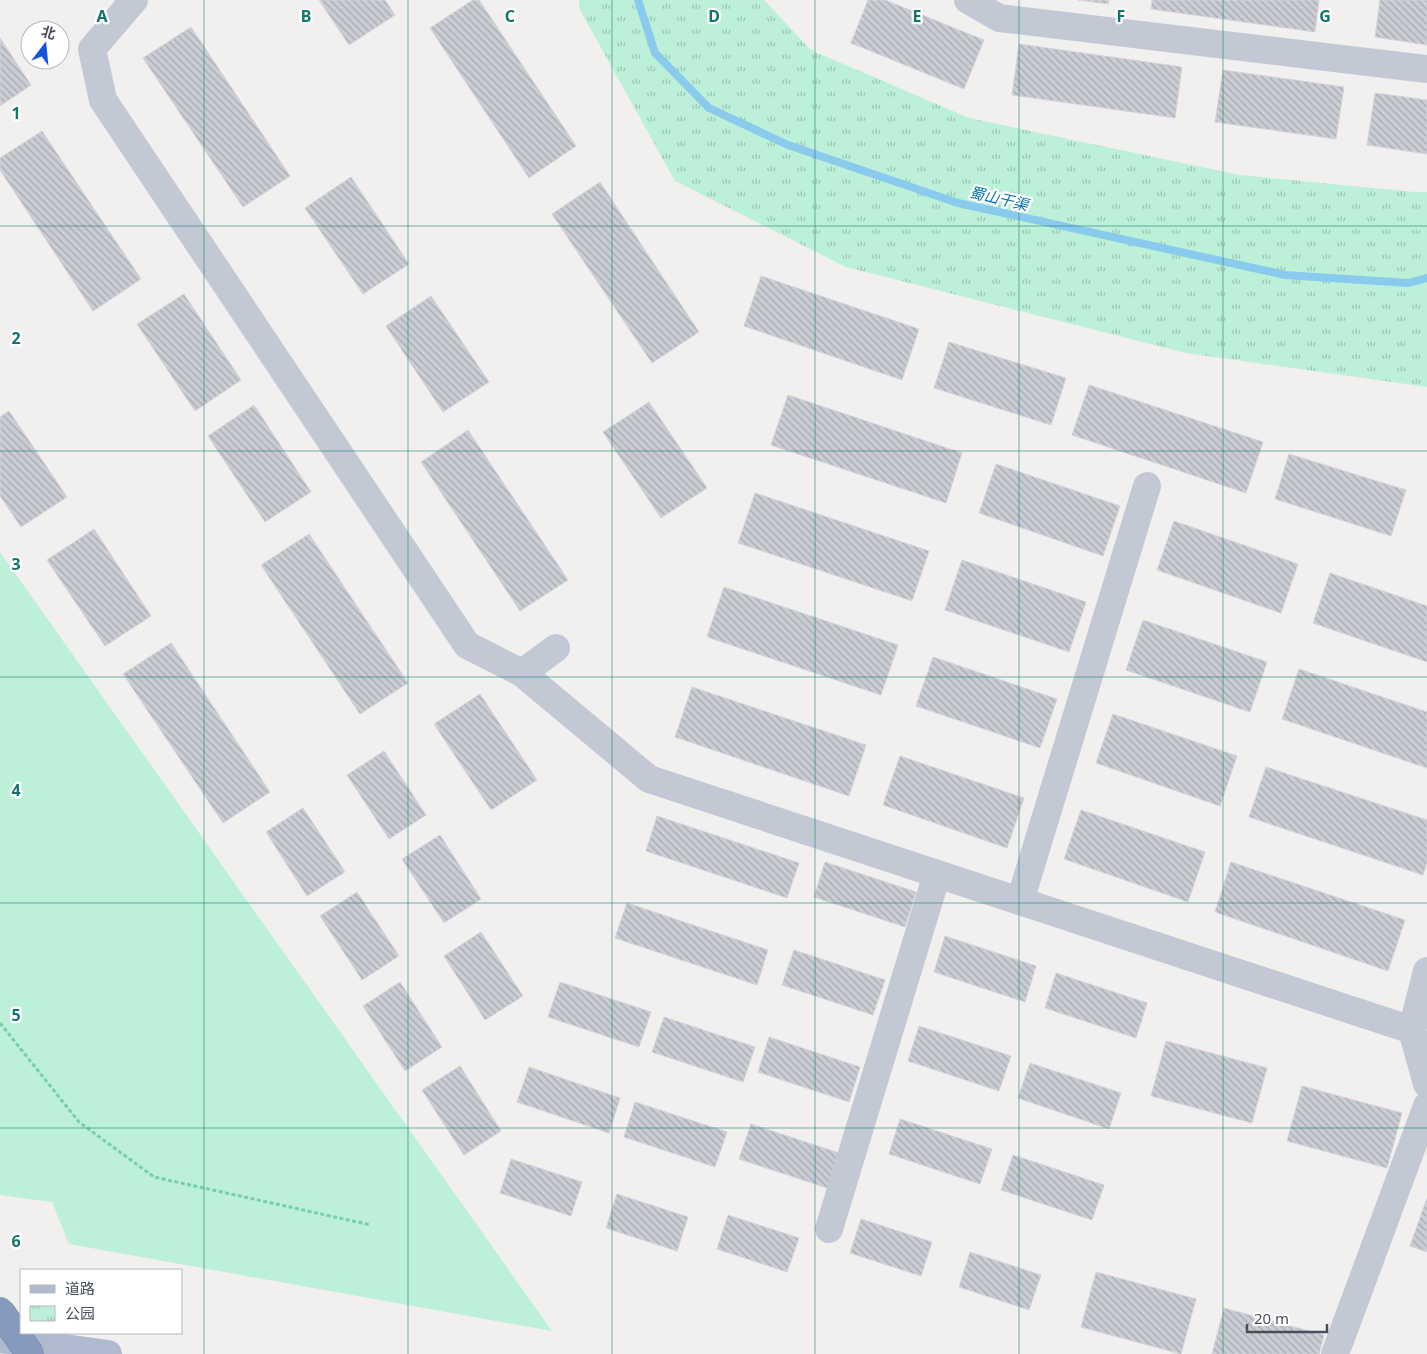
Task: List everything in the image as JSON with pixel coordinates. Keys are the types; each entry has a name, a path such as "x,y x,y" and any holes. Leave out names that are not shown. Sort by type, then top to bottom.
{"highway":[{"path":"0,1311 30,1354"}],"main road":[{"path":"0,1339 108,1354"}],"lane":[{"path":"134,0 92,49 103,100 467,645 522,673 649,779 1412,1030"},
{"path":"968,0 1000,18 1427,69"},
{"path":"1020,901 1148,486"},
{"path":"522,673 556,648"},
{"path":"829,1229 937,874"},
{"path":"1427,971 1412,1030 1427,1084"},
{"path":"1335,1354 1427,1106"}],"path":[{"path":"0,1023 79,1122 154,1177 371,1225"}],"green space":[{"path":"579,0 764,0 811,50 969,118 1240,175 1427,192 1427,387 1186,353 846,267 675,181 580,10"},
{"path":"0,552 552,1331 69,1244 52,1202 0,1195"}],"building":[{"path":"319,0 385,0 395,15 349,45"},
{"path":"473,0 479,0 576,146 529,178 430,28"},
{"path":"868,0 885,0 984,40 964,89 851,43"},
{"path":"1078,0 1109,0 1108,4"},
{"path":"1152,0 1319,0 1315,32 1151,9"},
{"path":"1380,0 1427,0 1427,45 1375,37"},
{"path":"191,27 290,176 243,207 143,58"},
{"path":"0,38 31,85 0,106"},
{"path":"1019,44 1182,67 1175,118 1012,95"},
{"path":"1223,70 1344,87 1336,139 1215,122"},
{"path":"1375,93 1427,100 1427,154 1367,145"},
{"path":"42,131 141,279 93,311 0,170 0,158"},
{"path":"351,177 409,264 363,294 305,208"},
{"path":"600,182 699,332 652,363 552,214"},
{"path":"761,276 919,329 902,380 744,326"},
{"path":"184,294 241,380 195,411 137,324"},
{"path":"431,296 489,382 443,412 386,326"},
{"path":"949,342 1066,378 1051,425 934,388"},
{"path":"1089,385 1263,442 1246,493 1072,435"},
{"path":"788,395 962,453 946,503 771,445"},
{"path":"649,402 707,488 661,518 603,432"},
{"path":"254,405 311,492 265,522 208,436"},
{"path":"9,411 67,497 21,527 0,496 0,417"},
{"path":"468,430 568,580 520,611 421,462"},
{"path":"1289,454 1406,490 1391,536 1275,499"},
{"path":"996,464 1120,506 1103,556 979,513"},
{"path":"755,493 929,551 912,601 738,543"},
{"path":"1174,521 1298,564 1281,613 1157,570"},
{"path":"94,529 151,616 105,646 47,560"},
{"path":"309,534 408,683 360,714 261,565"},
{"path":"962,560 1086,602 1069,652 945,610"},
{"path":"1330,573 1427,606 1427,662 1313,623"},
{"path":"724,587 898,645 881,695 707,637"},
{"path":"1143,620 1267,662 1250,712 1126,670"},
{"path":"171,643 270,792 223,823 123,674"},
{"path":"933,657 1057,699 1040,748 916,706"},
{"path":"1299,669 1427,712 1427,768 1282,719"},
{"path":"692,687 866,745 849,796 675,737"},
{"path":"480,694 537,780 491,810 434,724"},
{"path":"1113,714 1237,756 1220,806 1096,763"},
{"path":"384,751 426,815 389,839 347,775"},
{"path":"900,756 1024,798 1007,848 883,805"},
{"path":"1266,767 1427,820 1427,863 1423,875 1249,817"},
{"path":"303,808 345,872 307,896 266,832"},
{"path":"1081,810 1205,852 1188,902 1064,859"},
{"path":"657,816 799,863 787,898 646,851"},
{"path":"440,835 481,899 444,923 402,859"},
{"path":"825,862 916,892 905,927 814,897"},
{"path":"1231,862 1405,920 1388,971 1215,912"},
{"path":"357,892 399,956 362,980 320,916"},
{"path":"627,903 768,950 757,985 615,938"},
{"path":"481,932 523,996 485,1020 444,956"},
{"path":"945,936 1036,966 1025,1002 934,972"},
{"path":"794,950 885,980 873,1015 782,985"},
{"path":"1056,973 1147,1003 1136,1038 1045,1008"},
{"path":"400,982 442,1047 405,1071 363,1006"},
{"path":"560,982 651,1012 639,1047 548,1017"},
{"path":"664,1017 755,1047 743,1082 652,1052"},
{"path":"919,1026 1011,1056 999,1091 908,1061"},
{"path":"769,1037 860,1067 849,1102 758,1072"},
{"path":"1166,1041 1267,1068 1252,1123 1151,1096"},
{"path":"1030,1063 1121,1093 1109,1129 1018,1098"},
{"path":"460,1066 501,1131 464,1155 422,1090"},
{"path":"529,1067 620,1098 609,1133 517,1102"},
{"path":"1302,1086 1402,1113 1387,1168 1287,1141"},
{"path":"635,1102 727,1132 715,1167 624,1137"},
{"path":"900,1119 992,1149 980,1184 889,1154"},
{"path":"751,1124 842,1154 830,1189 739,1159"},
{"path":"1013,1155 1104,1185 1092,1220 1001,1190"},
{"path":"511,1159 582,1182 571,1216 500,1193"},
{"path":"617,1194 688,1217 677,1251 606,1228"},
{"path":"1427,1198 1427,1252 1410,1246"},
{"path":"728,1215 799,1238 787,1272 717,1249"},
{"path":"861,1219 932,1242 921,1276 850,1253"},
{"path":"970,1252 1041,1275 1029,1310 959,1287"},
{"path":"1096,1272 1196,1299 1181,1354 1081,1327"},
{"path":"1224,1308 1324,1335 1319,1354 1212,1354"}],"waterway":[{"name":"蜀山干渠","path":"638,0 655,53 709,108 788,145 958,203 1285,275 1408,283 1427,278"}]}
